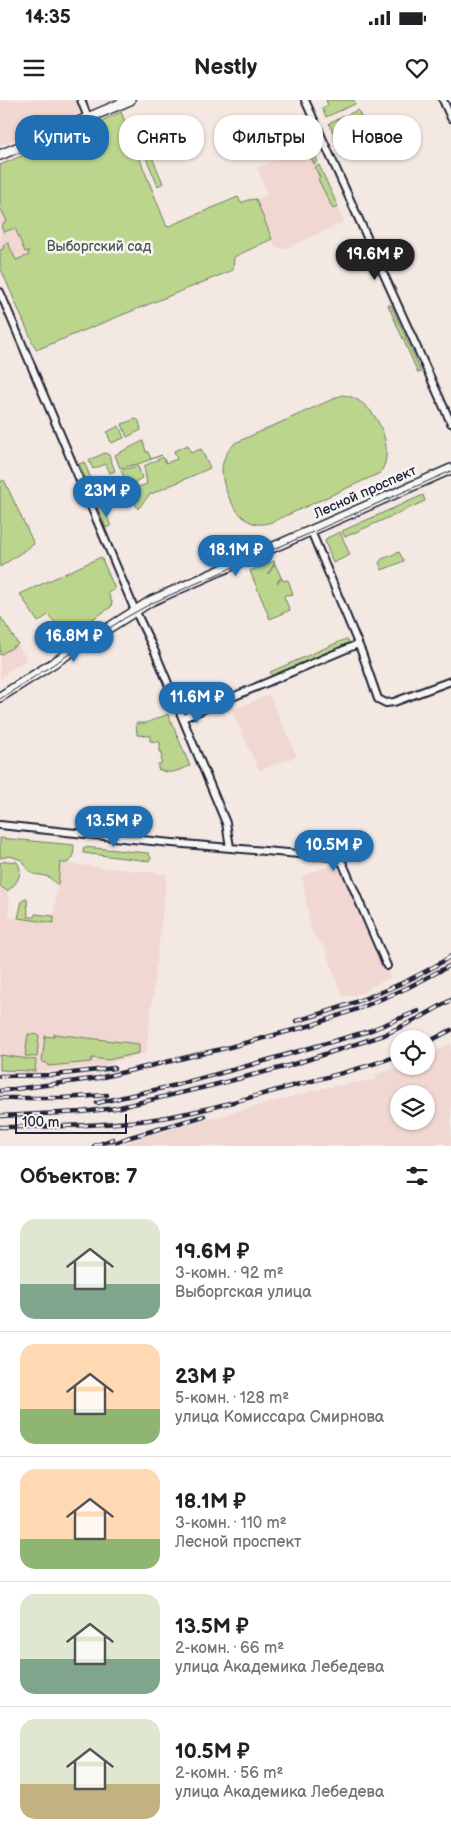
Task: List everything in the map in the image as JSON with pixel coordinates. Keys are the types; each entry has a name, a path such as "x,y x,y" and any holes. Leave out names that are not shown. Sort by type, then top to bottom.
{"main road":[{"path":"95,115 130,100"},
{"path":"0,155 15,149"},
{"name":"Лесной проспект","path":"0,697 151,601 451,469"}],"street":[{"path":"81,100 87,115"},
{"path":"305,100 451,423"},
{"path":"443,100 451,118"},
{"path":"0,292 183,718 226,823 230,847"},
{"path":"311,531 358,644 378,698 386,703 394,702 451,681"},
{"path":"183,718 358,644"},
{"path":"0,824 160,842 333,857 343,864 387,966"}],"shaded area":[{"path":"0,100 75,100 79,113 74,115 15,115 15,139 0,145"},
{"path":"277,160 317,160 318,162 315,164 317,167 319,165 344,222 284,249 275,247 256,199 268,194 257,168"},
{"path":"0,198 33,254 0,267"},
{"path":"0,616 27,660 8,671 0,680"},
{"path":"269,695 297,756 259,771 232,710"},
{"path":"60,863 167,874 146,1053 104,1065 36,1072 0,1071 0,887 6,892 10,900 8,917 53,923"},
{"path":"333,865 342,873 390,978 365,992 355,995 342,996 325,948 311,931 302,876"},
{"path":"451,1043 451,1146 447,1146 445,1142 433,1146 117,1146 149,1135 324,1088 376,1079 375,1075 390,1070 390,1075 435,1075 435,1052"}],"green space":[{"path":"326,100 354,100 355,104 326,117 322,108 328,105"},
{"path":"358,110 360,115 347,115"},
{"name":"Выборгский сад","path":"121,112 122,115 119,115 119,160 140,160 167,227 238,197 241,203 256,199 272,239 234,257 233,270 36,350 0,267 0,250 3,249 4,244 8,243 16,260 29,255 28,251 25,252 15,228 4,232 1,227 7,221 0,207 0,165 15,159 109,160 109,117"},
{"path":"333,121 333,133 329,123"},
{"path":"147,160 153,160 163,183 158,186"},
{"path":"319,165 338,207 333,209 318,179 320,178 315,167"},
{"path":"388,305 391,305 421,372 418,373"},
{"path":"342,395 352,397 362,403 377,419 385,441 386,452 385,463 380,473 272,522 257,524 242,516 230,500 222,471 226,455 235,443"},
{"path":"136,419 139,421 141,430 127,437 122,424"},
{"path":"119,426 124,438 111,443 107,432"},
{"path":"143,441 146,452 148,452 151,459 162,455 138,464 120,468 115,455"},
{"path":"188,445 191,453 201,449 210,468 149,495 138,509 131,494 136,488 147,484 144,466 163,457 166,463 177,459 174,451"},
{"path":"105,453 109,455 115,471 110,473 106,464 93,469 89,460"},
{"path":"84,462 111,526 106,528 79,464"},
{"path":"138,466 142,478 135,482 136,486 130,493 128,489 133,487 129,478 125,479 121,470"},
{"path":"4,480 34,544 0,567 0,482"},
{"path":"423,495 425,501 345,537 342,531"},
{"path":"340,532 350,555 333,563 325,541 327,538"},
{"path":"399,552 404,561 382,570 379,563 382,559"},
{"path":"101,557 115,589 108,593 112,602 111,607 68,635 48,615 38,622 20,594"},
{"path":"274,561 268,574 275,564 281,577 277,583 282,578 283,581 288,580 293,594 285,595 284,597 290,610 270,619 250,571"},
{"path":"0,616 18,644 0,655"},
{"path":"346,639 349,641 346,644 272,676 270,672"},
{"path":"168,714 190,766 170,772 158,769 158,764 161,764 162,752 160,752 160,742 150,741 150,736 137,735 136,723 146,723"},
{"path":"0,838 74,845 73,858 67,863 60,863 58,885 49,878 31,873 22,860 10,856 0,858"},
{"path":"84,847 148,853 151,858 149,861 83,853"},
{"path":"6,861 17,862 20,870 16,882 7,891 0,886 0,863"},
{"path":"27,898 28,917 34,917 35,914 54,916 54,923 18,918 22,901"},
{"path":"28,1034 39,1035 37,1057 25,1056"},
{"path":"54,1034 139,1044 139,1053 108,1060 92,1058 91,1062 48,1066 47,1063 42,1062 45,1036 53,1037"},
{"path":"0,1055 36,1060 35,1071 0,1070"}],"tram line":[{"path":"0,699 125,618 152,603 451,471"}],"railway":[{"path":"296,1021 376,994 416,976 451,956"},
{"path":"0,1091 99,1078 230,1047 312,1025 360,1008 407,988 451,965"},
{"path":"0,1116 81,1112 116,1108 288,1066 384,1035 451,1000"},
{"path":"97,1103 247,1066 369,1031 418,1011"},
{"path":"435,1038 451,1030"},
{"path":"0,1127 93,1125 167,1117 223,1105 390,1058"},
{"path":"0,1076 55,1075 114,1068"},
{"path":"0,1098 63,1098 107,1095"},
{"path":"108,1146 127,1138 204,1116"},
{"path":"94,1146 113,1139"}]}
